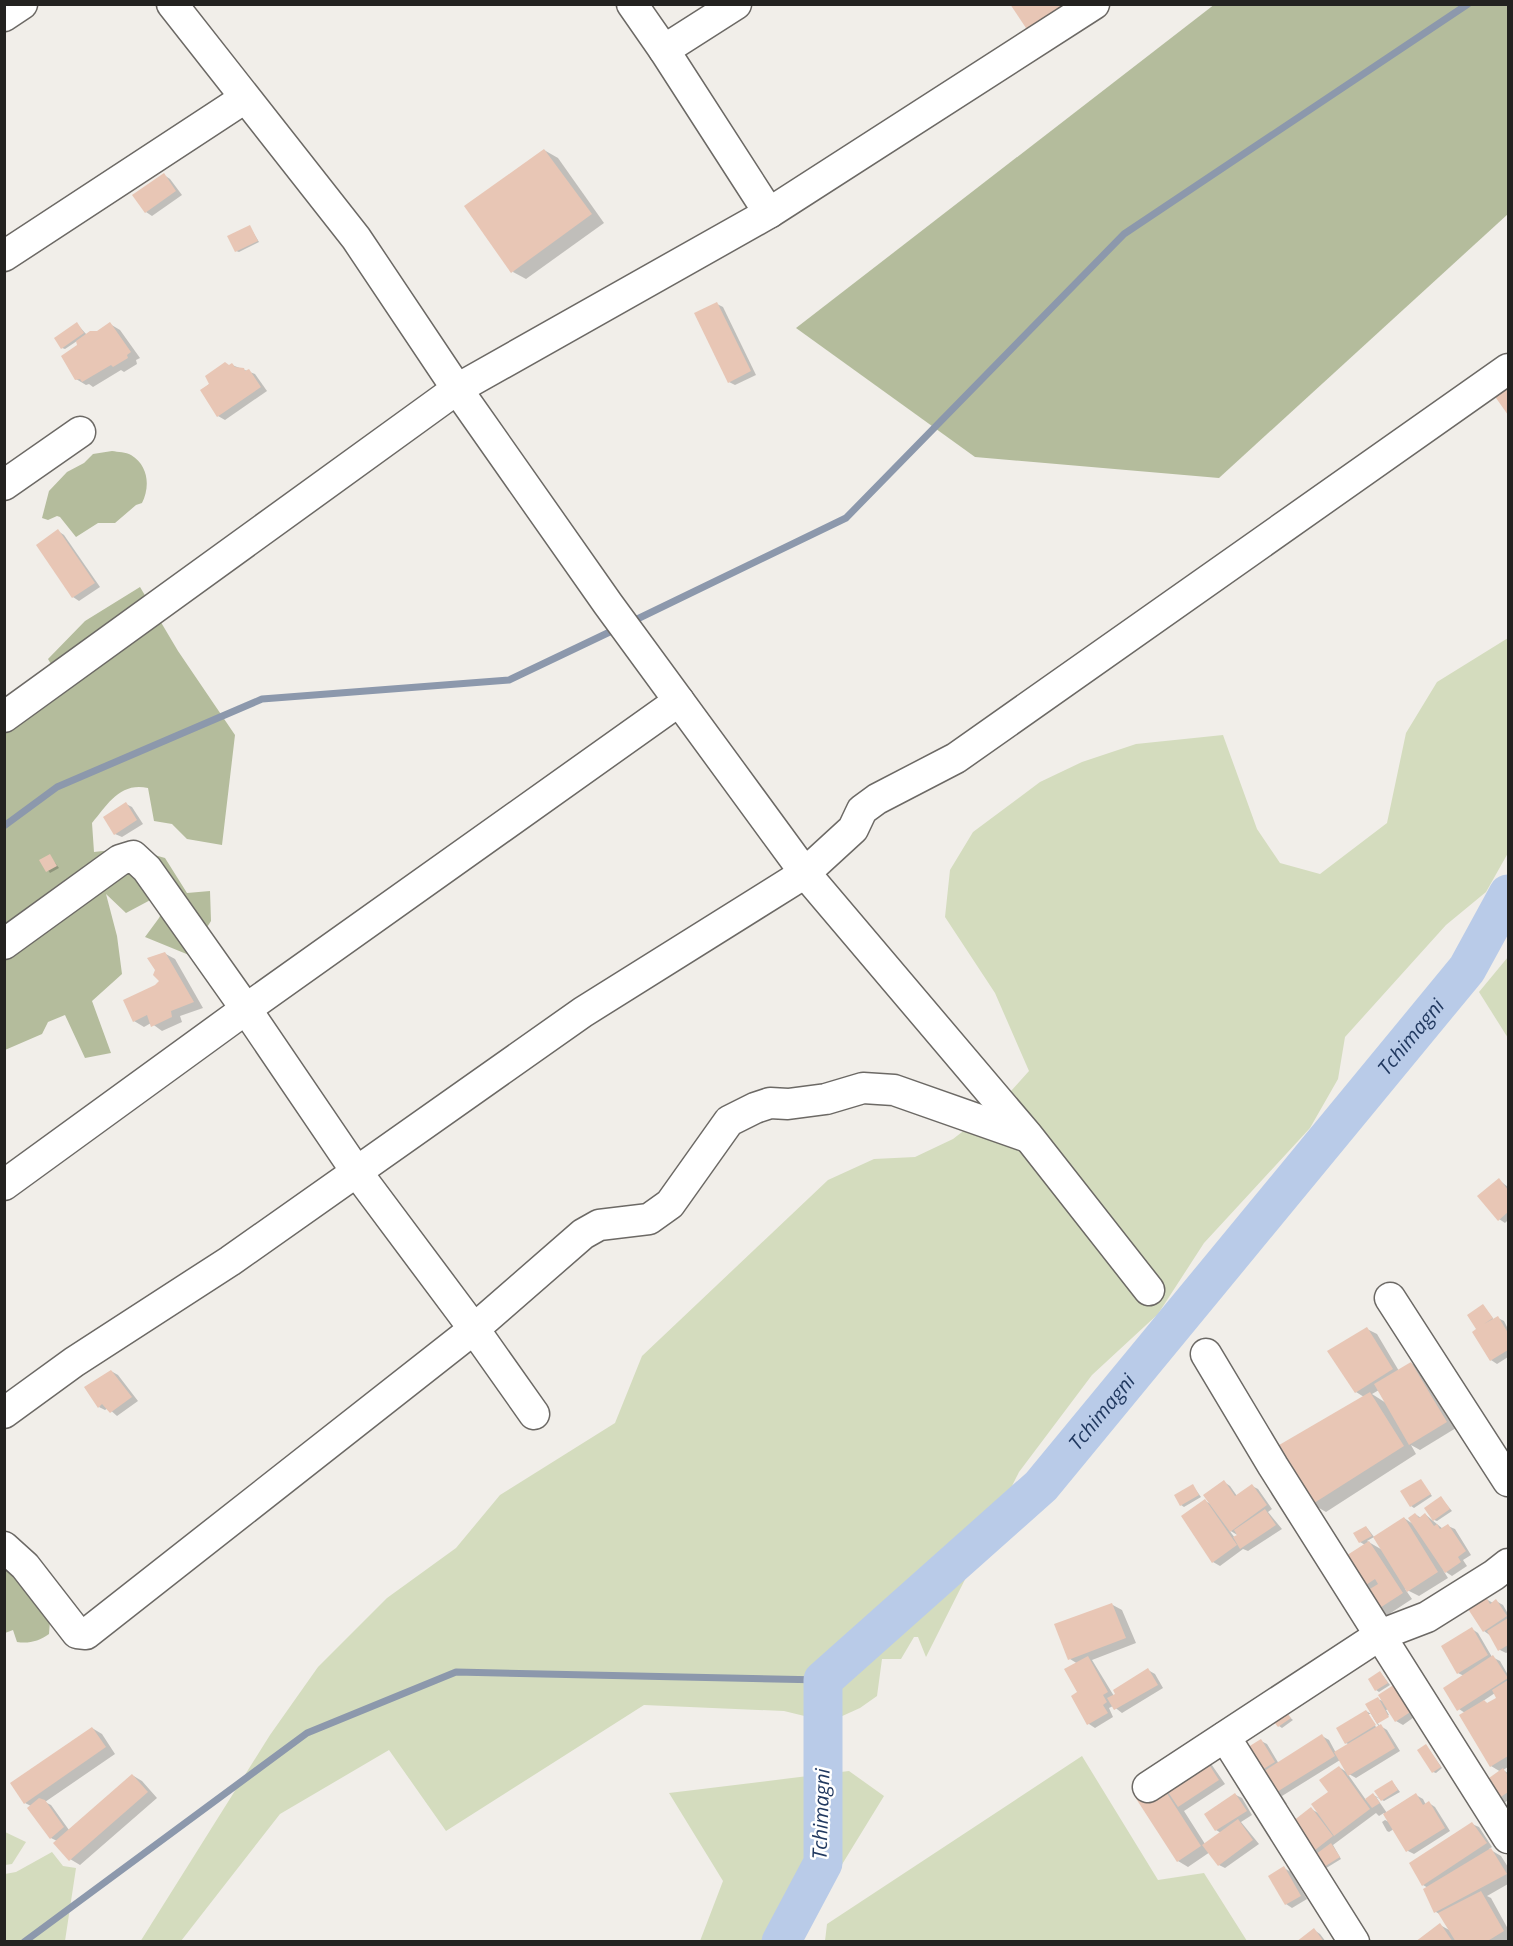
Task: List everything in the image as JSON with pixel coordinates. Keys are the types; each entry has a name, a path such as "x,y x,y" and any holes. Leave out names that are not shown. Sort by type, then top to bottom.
{"street":[{"path":"4,16 22,4"},
{"path":"172,4 356,238 457,389 608,604 806,873 1028,1136 1149,1290"},
{"path":"632,4 769,213"},
{"path":"664,50 736,4"},
{"path":"4,717 457,389 769,213 1094,4"},
{"path":"4,256 245,98"},
{"path":"4,1413 74,1362 230,1261 583,1012 806,873 853,829 862,810 956,758 1509,369"},
{"path":"4,485 80,432"},
{"path":"4,1185 246,1009 679,701"},
{"path":"4,944 120,860 133,856 147,868 356,1171 474,1329 534,1414"},
{"path":"4,1547 25,1566 77,1633 86,1634 474,1329 583,1234 599,1225 649,1219 670,1204 729,1121 755,1108 770,1103 788,1104 826,1099 863,1088 894,1090 1028,1136"},
{"path":"1390,1298 1509,1481"},
{"path":"1206,1354 1509,1838"},
{"path":"1148,1787 1380,1635 1427,1617 1509,1564"},
{"path":"1225,1737 1354,1941"}],"green space":[{"path":"1215,4 1508,5 1508,214 1219,478 975,457 796,328"},
{"path":"112,451 129,454 141,465 147,484 142,503 136,505 115,523 98,523 76,537 60,517 48,520 42,518 49,491 67,472 84,463 93,454"},
{"path":"140,587 178,651 235,735 222,845 187,839 172,824 154,821 148,788 138,787 122,791 109,802 92,823 94,852 130,848 165,858 187,893 210,891 211,921 189,955 145,937 166,904 156,897 126,913 106,894 117,936 122,974 92,1001 111,1053 85,1058 65,1015 48,1022 42,1034 5,1050 4,713 65,688 48,659 85,621"},
{"path":"1508,638 1508,853 1486,892 1446,925 1345,1037 1338,1079 1310,1128 1204,1243 1158,1314 1092,1375 1019,1472 926,1657 918,1637 914,1637 901,1659 882,1659 877,1696 860,1708 829,1722 784,1711 644,1705 446,1831 389,1750 280,1814 181,1941 140,1942 270,1735 318,1667 387,1598 456,1548 500,1495 615,1423 642,1356 828,1180 874,1159 915,1157 953,1139 1001,1102 1029,1071 995,993 945,917 950,870 973,832 1040,782 1082,762 1136,744 1223,735 1257,829 1280,863 1320,874 1387,823 1406,733 1437,682"},
{"path":"1508,957 1508,1038 1479,992"},
{"path":"4,1555 50,1620 49,1634 38,1640 26,1643 17,1642 13,1630 5,1633"},
{"path":"1082,1756 1158,1880 1204,1873 1247,1941 825,1941 827,1924"},
{"path":"849,1771 884,1796 795,1941 700,1941 723,1881 669,1793"},
{"path":"5,1832 26,1842 12,1864 5,1865"},
{"path":"52,1852 63,1866 76,1868 65,1941 5,1941 5,1874 16,1872"}],"building":[{"path":"1010,4 1072,4 1030,34"},
{"path":"544,149 592,214 511,273 464,206"},
{"path":"164,173 176,191 145,213 132,195"},
{"path":"250,225 258,241 235,252 227,236"},
{"path":"717,302 751,371 728,383 694,313"},
{"path":"77,322 84,333 61,349 54,338"},
{"path":"110,322 131,352 127,355 128,358 82,382 80,379 75,380 61,356 77,345 76,341 90,331 97,331"},
{"path":"225,362 244,368 245,371 249,369 261,387 217,417 200,390 209,384 205,376"},
{"path":"1508,374 1508,415 1489,388"},
{"path":"58,529 95,583 72,598 36,545"},
{"path":"126,802 137,820 114,835 103,817"},
{"path":"50,854 57,866 46,872 39,860"},
{"path":"165,952 194,1002 171,1011 172,1017 151,1027 147,1015 133,1022 123,1000 159,981 153,975 155,970 147,958"},
{"path":"1499,1178 1508,1190 1508,1212 1498,1221 1477,1196"},
{"path":"1483,1304 1493,1318 1484,1324 1498,1316 1508,1333 1508,1350 1490,1361 1472,1332 1476,1329 1467,1315"},
{"path":"1367,1327 1393,1369 1355,1393 1327,1351"},
{"path":"1411,1362 1447,1422 1409,1445 1374,1384"},
{"path":"111,1370 132,1397 110,1413 102,1404 98,1408 84,1387"},
{"path":"1370,1392 1404,1446 1311,1505 1274,1448"},
{"path":"1421,1479 1431,1494 1410,1507 1400,1491"},
{"path":"1224,1480 1235,1496 1252,1484 1267,1505 1230,1532 1203,1495"},
{"path":"1193,1484 1199,1495 1180,1506 1174,1495"},
{"path":"1441,1496 1450,1509 1433,1521 1424,1508"},
{"path":"1205,1499 1237,1545 1212,1563 1181,1516"},
{"path":"1265,1509 1276,1525 1240,1549 1233,1537 1237,1535 1234,1530"},
{"path":"1415,1513 1419,1518 1425,1513 1434,1526 1437,1524 1440,1529 1448,1524 1466,1551 1458,1557 1461,1562 1445,1573 1408,1518"},
{"path":"1404,1517 1438,1572 1407,1592 1373,1537"},
{"path":"1366,1526 1372,1536 1359,1543 1353,1533"},
{"path":"1369,1541 1403,1593 1372,1613 1360,1595 1378,1584 1375,1579 1357,1591 1338,1561"},
{"path":"1486,1597 1490,1604 1496,1599 1507,1616 1483,1632 1468,1609"},
{"path":"1112,1603 1126,1638 1068,1660 1054,1624"},
{"path":"1508,1618 1508,1645 1498,1651 1487,1631"},
{"path":"1472,1627 1488,1655 1457,1674 1441,1646"},
{"path":"1493,1655 1508,1678 1457,1711 1443,1688"},
{"path":"1088,1656 1108,1692 1103,1695 1107,1702 1103,1705 1108,1713 1087,1725 1071,1696 1077,1692 1064,1669"},
{"path":"1148,1668 1158,1685 1114,1710 1107,1698 1115,1694 1113,1690"},
{"path":"1380,1671 1388,1683 1375,1691 1368,1679"},
{"path":"1508,1680 1508,1756 1490,1767 1459,1715 1484,1700 1487,1703 1496,1698 1492,1690"},
{"path":"1395,1684 1412,1711 1395,1722 1378,1695"},
{"path":"1378,1697 1389,1717 1377,1724 1365,1704"},
{"path":"1366,1710 1376,1725 1345,1744 1336,1728"},
{"path":"1287,1713 1291,1718 1278,1727 1274,1722"},
{"path":"1381,1724 1395,1748 1348,1776 1334,1752"},
{"path":"92,1727 106,1747 24,1804 10,1783"},
{"path":"1322,1734 1335,1756 1267,1798 1255,1777"},
{"path":"1261,1739 1275,1762 1254,1775 1240,1752"},
{"path":"1426,1744 1441,1767 1432,1773 1417,1750"},
{"path":"1201,1752 1219,1780 1178,1807 1160,1780"},
{"path":"1339,1766 1370,1809 1334,1836 1311,1804 1328,1792 1319,1780"},
{"path":"1503,1768 1508,1776 1508,1792 1495,1801 1482,1783"},
{"path":"132,1774 148,1792 69,1861 53,1843"},
{"path":"1392,1780 1398,1790 1381,1801 1374,1791"},
{"path":"1159,1781 1201,1846 1177,1862 1135,1797"},
{"path":"1235,1793 1247,1811 1215,1831 1204,1814"},
{"path":"1373,1793 1380,1803 1372,1808 1365,1799"},
{"path":"1416,1793 1423,1805 1429,1801 1445,1828 1406,1852 1383,1814"},
{"path":"39,1798 45,1800 64,1827 50,1839 27,1808"},
{"path":"1311,1807 1333,1836 1310,1854 1288,1825"},
{"path":"1238,1819 1253,1840 1218,1866 1202,1845"},
{"path":"1472,1822 1487,1843 1422,1886 1409,1863"},
{"path":"1331,1843 1340,1857 1319,1870 1312,1857"},
{"path":"1491,1848 1507,1874 1434,1913 1423,1889"},
{"path":"1284,1866 1301,1896 1285,1905 1268,1876"},
{"path":"1481,1891 1504,1931 1486,1942 1456,1942 1438,1913"},
{"path":"1440,1923 1453,1942 1415,1942"},
{"path":"1314,1928 1324,1942 1296,1942"}],"waterway":[{"path":"629,623 846,518 1124,234 1468,4"},
{"path":"4,826 57,787 262,699 509,680 616,629"},
{"name":"Tchimagni","path":"781,1942 823,1863 823,1680 1041,1486 1467,969 1508,894"},
{"path":"24,1942 307,1733 456,1672 823,1680"}]}
